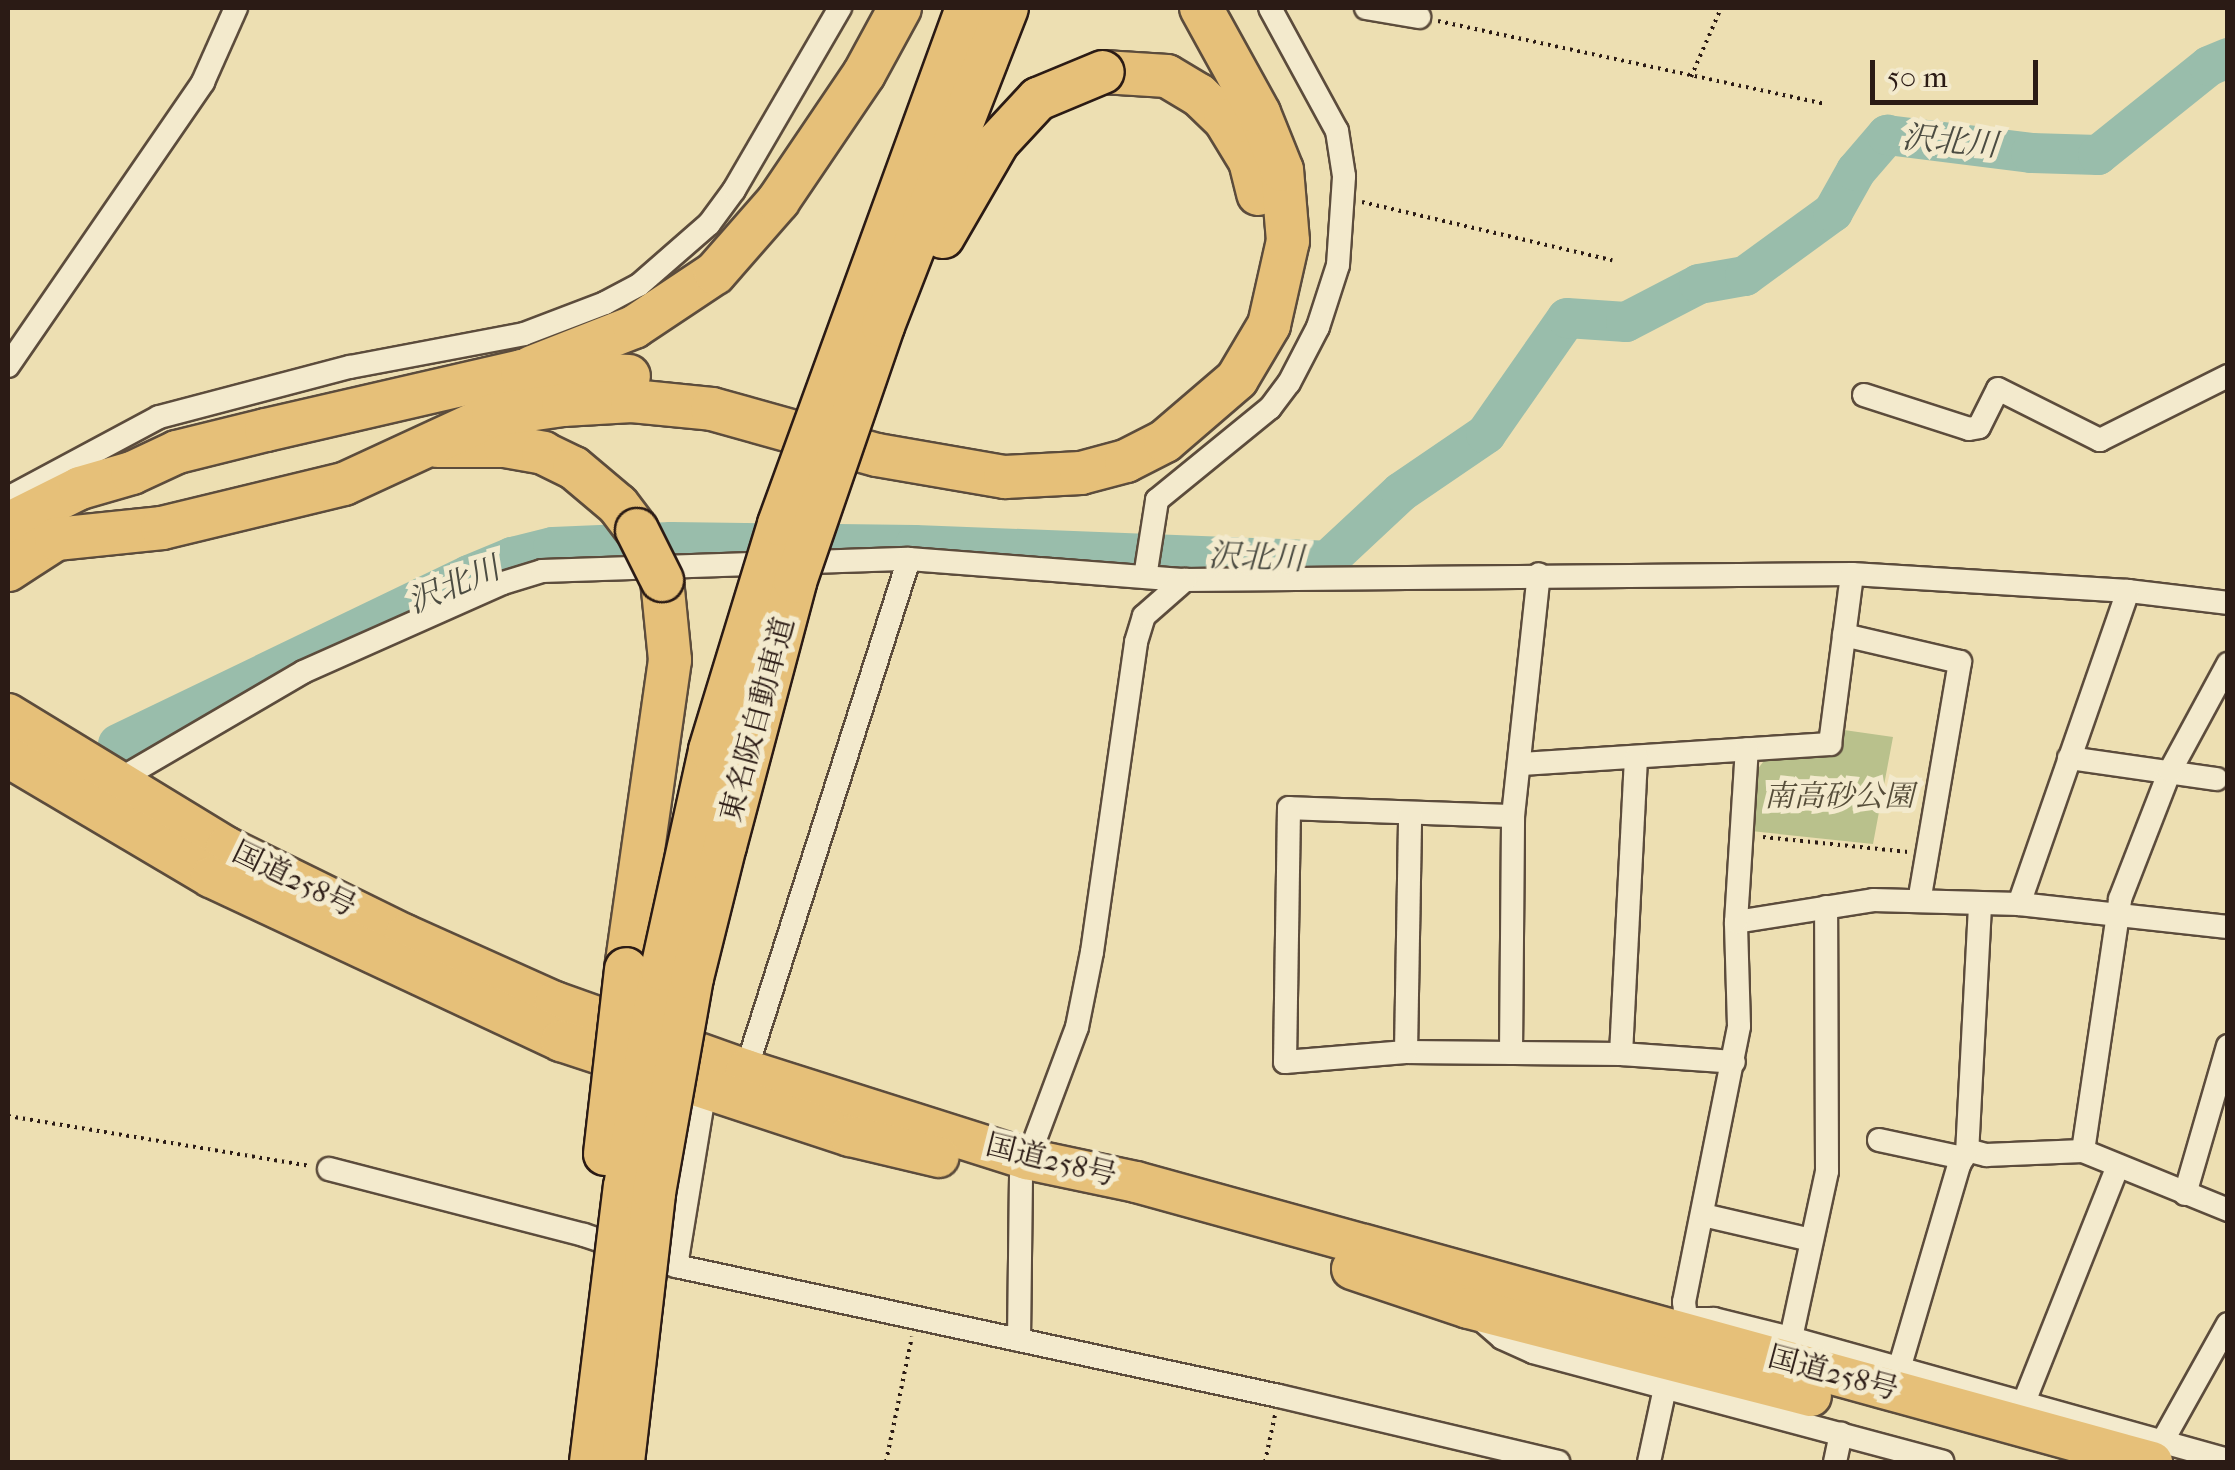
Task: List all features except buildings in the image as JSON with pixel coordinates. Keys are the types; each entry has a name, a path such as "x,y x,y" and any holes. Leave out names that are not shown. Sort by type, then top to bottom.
{"highway":[{"path":"8,524 80,488 132,473 177,452 522,371 634,327 715,273 778,202 864,74 900,8"},
{"name":"東名阪自動車道","path":"593,1443 625,1186 662,968 710,750 779,524 968,8"},
{"name":"東名阪自動車道","path":"623,1462 654,1193 692,978 766,691 796,582 883,326 1007,8"},
{"path":"8,570 56,539 162,528 344,484 493,415 632,401 712,409 877,455 1005,477 1081,473 1126,461 1165,441 1214,403 1256,351 1278,296 1288,241 1282,170 1259,113 1201,8"},
{"path":"522,371 671,377 752,390 884,430 1000,451 1050,450 1127,430 1190,390 1222,354 1246,310 1258,270 1258,196 1250,161 1225,120 1199,95 1167,76 1103,72 1038,99 998,142 926,270 792,648 766,691"},
{"path":"424,446 505,446 543,452 574,468 618,505 637,530 662,580 670,660 626,969 586,1354 593,1443"},
{"name":"国道258号","path":"8,714 226,847 405,935 555,1002 1024,1168 1367,1273 1468,1308 2062,1462"},
{"name":"国道258号","path":"8,757 212,877 561,1041 850,1136 1024,1168 1136,1182 2157,1452"}],"street":[{"path":"8,366 203,82 236,8"},
{"path":"8,498 159,417 350,367 524,334 606,304 640,285 709,224 734,190 840,8"},
{"path":"1145,572 1158,500 1164,491 1247,430 1289,383 1330,300 1338,265 1343,198 1337,131 1270,8"},
{"path":"1366,8 1419,16"},
{"path":"1864,395 1969,429 1979,427 1998,388 2100,440 2228,376"},
{"path":"746,1070 909,558"},
{"path":"115,782 304,672 503,583 542,572 909,558 1145,572 1185,580 1852,574 2128,591 2228,603"},
{"path":"1511,1053 1513,816 1539,574"},
{"path":"1521,764 1830,744 1852,574"},
{"path":"1019,1340 1024,1168 1077,1027 1092,952 1136,642 1144,616 1185,580"},
{"path":"2019,904 2128,591"},
{"path":"1844,635 1960,662 1919,901"},
{"path":"2082,1151 2116,915 2170,771 2228,664"},
{"path":"1669,1321 1684,1302 1740,1026 1736,922 1747,750"},
{"path":"1621,1054 1636,756"},
{"path":"2070,758 2217,779"},
{"path":"1513,816 1289,808 1286,1062 1406,1052 1621,1054 1734,1062"},
{"path":"1406,1052 1410,813"},
{"path":"1736,922 1873,900 1980,906 2019,904 2228,927"},
{"path":"1899,1368 1965,1154 1980,906"},
{"path":"1791,1338 1826,1170 1826,907"},
{"path":"2184,1194 2228,1046"},
{"path":"676,1266 706,1088"},
{"path":"1879,1140 1986,1156 2082,1151 2228,1210"},
{"path":"2024,1402 2118,1166"},
{"path":"329,1170 584,1235 676,1266 1279,1396 1558,1462"},
{"path":"1703,1215 1811,1240"},
{"path":"1468,1308 1502,1338 1532,1352 1944,1462"},
{"path":"1669,1321 1714,1319 1791,1338 2024,1402 2157,1452 2228,1460"},
{"path":"2157,1452 2228,1324"},
{"path":"1650,1462 1666,1388"},
{"path":"1835,1462 1841,1434"}],"path":[{"path":"1690,78 1721,8"},
{"path":"1419,16 1690,78 1824,104"},
{"path":"1343,198 1612,260"},
{"path":"1741,834 1927,854"},
{"path":"8,1116 329,1170"},
{"path":"886,1462 916,1318"},
{"path":"1265,1462 1279,1396"}],"green space":[{"name":"南高砂公園","path":"1844,730 1893,737 1873,844 1751,831 1754,774 1766,758 1840,754"}],"waterway":[{"name":"沢北川","path":"118,744 469,575 512,557 553,547 671,542 915,545 1327,561 1401,492 1486,434 1567,318 1626,322 1699,284 1745,276 1833,212 1856,171 1887,135 2031,153 2098,155 2209,66 2228,58"}]}
